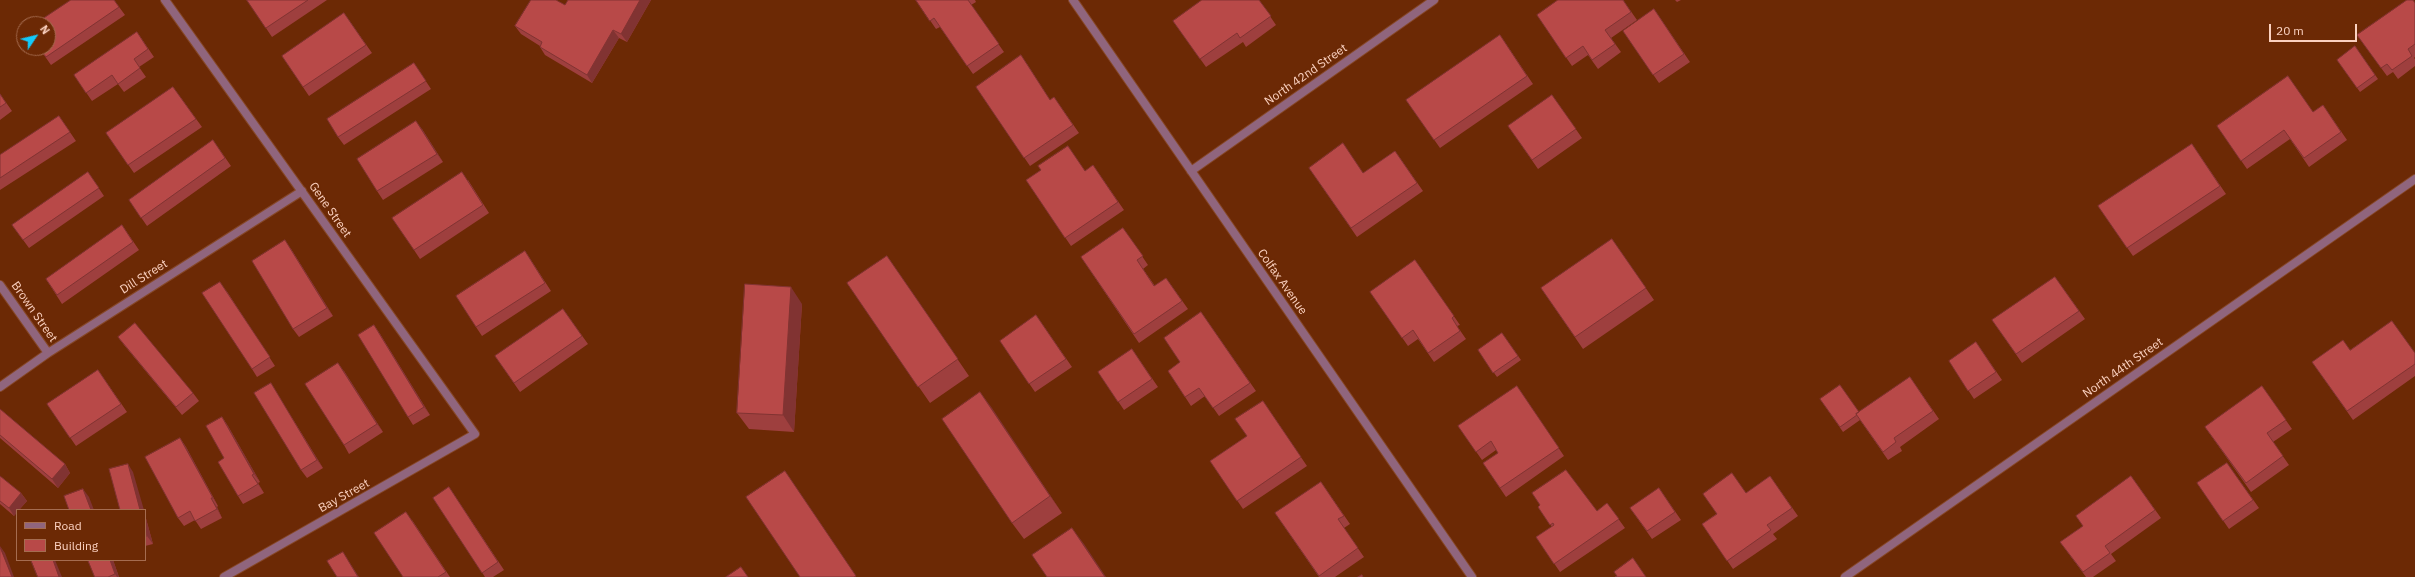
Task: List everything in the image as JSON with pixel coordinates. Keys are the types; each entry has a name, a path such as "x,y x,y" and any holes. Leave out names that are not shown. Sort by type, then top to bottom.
{"street":[{"name":"Gene Street","path":"165,0 475,434"},
{"name":"Colfax Avenue","path":"1073,0 1472,577"},
{"name":"North 42nd Street","path":"1191,171 1434,0"},
{"name":"North 44th Street","path":"1845,577 2415,179"},
{"name":"Dill Street","path":"0,387 48,353 302,191"},
{"name":"Brown Street","path":"0,285 48,353"},
{"name":"Bay Street","path":"224,577 475,434"}],"building":[{"path":"71,0 114,0 119,7 56,50 56,16 47,16"},
{"path":"247,0 308,0 266,28"},
{"path":"531,0 556,0 565,5 568,0 640,0 621,34 613,30 587,75 540,47 542,42 515,26"},
{"path":"916,0 968,0 999,44 967,66 934,18 930,21"},
{"path":"1202,0 1259,0 1271,16 1240,38 1237,33 1200,59 1173,21"},
{"path":"1558,0 1623,0 1631,12 1605,30 1615,44 1592,60 1583,46 1566,58 1537,15"},
{"path":"2407,0 2413,0 2415,3 2415,44 2408,49 2412,56 2392,70 2387,64 2381,68 2357,35"},
{"path":"1654,9 1684,54 1653,75 1623,31"},
{"path":"344,13 366,45 303,87 282,56"},
{"path":"137,32 148,49 134,59 140,68 118,84 112,75 86,93 74,75"},
{"path":"1500,35 1527,76 1434,140 1406,100"},
{"path":"2355,46 2375,75 2357,88 2337,60"},
{"path":"1021,55 1050,100 1054,97 1073,125 1024,158 976,87"},
{"path":"414,63 426,81 338,137 327,119"},
{"path":"2288,76 2313,112 2323,105 2341,132 2304,158 2284,130 2241,161 2217,126"},
{"path":"173,87 196,119 128,165 106,133"},
{"path":"0,94 6,103 0,107"},
{"path":"1552,95 1576,129 1532,160 1508,126"},
{"path":"59,116 70,132 0,178 0,155"},
{"path":"416,121 437,154 377,191 357,159"},
{"path":"213,140 225,158 141,218 129,200"},
{"path":"1343,143 1363,173 1395,151 1417,183 1351,228 1309,168"},
{"path":"2192,144 2220,186 2127,248 2098,206"},
{"path":"1068,146 1085,171 1093,165 1118,202 1065,238 1026,180 1041,170 1038,166"},
{"path":"88,172 99,188 23,240 12,225"},
{"path":"462,172 483,205 414,250 392,218"},
{"path":"122,225 133,242 57,295 46,279"},
{"path":"1123,228 1143,256 1137,260 1154,286 1166,278 1182,301 1134,334 1081,257"},
{"path":"1612,239 1646,288 1575,337 1541,288"},
{"path":"285,240 327,308 293,329 252,261"},
{"path":"525,251 545,283 476,327 456,296"},
{"path":"887,256 958,359 918,387 847,283"},
{"path":"1415,260 1454,316 1452,318 1460,331 1428,353 1413,330 1402,338 1370,292"},
{"path":"2055,277 2079,311 2016,354 1992,320"},
{"path":"220,282 270,357 252,369 202,293"},
{"path":"745,284 791,287 783,415 737,413"},
{"path":"563,309 582,336 514,383 495,356"},
{"path":"1201,312 1250,383 1213,408 1199,388 1185,397 1168,371 1180,362 1164,338"},
{"path":"1036,315 1066,359 1029,384 1000,341"},
{"path":"2392,321 2415,353 2415,364 2347,411 2312,362 2343,340 2350,350"},
{"path":"135,323 193,393 176,407 118,337"},
{"path":"374,325 424,407 408,417 358,335"},
{"path":"1502,333 1518,356 1493,373 1478,350"},
{"path":"1976,342 1996,372 1968,391 1949,361"},
{"path":"1132,349 1152,379 1118,402 1098,372"},
{"path":"338,363 377,424 344,445 305,384"},
{"path":"98,370 121,404 70,438 47,404"},
{"path":"1910,377 1933,411 1894,438 1896,442 1883,452 1856,414"},
{"path":"271,383 317,460 301,470 254,393"},
{"path":"1840,385 1859,412 1840,427 1820,399"},
{"path":"1517,386 1559,448 1500,488 1483,463 1498,453 1491,441 1476,452 1458,426"},
{"path":"2262,386 2286,420 2267,433 2283,456 2246,483 2205,427"},
{"path":"980,392 1050,496 1012,523 942,419"},
{"path":"1263,401 1301,457 1237,501 1210,461 1247,436 1235,419"},
{"path":"0,409 65,464 52,479 0,435"},
{"path":"222,417 254,474 252,475 258,484 238,496 218,462 224,458 206,426"},
{"path":"180,438 213,498 211,498 217,509 195,521 190,511 178,518 145,457"},
{"path":"2227,463 2253,500 2223,521 2197,483"},
{"path":"128,464 140,509 120,509 109,469"},
{"path":"1566,470 1597,511 1607,503 1619,519 1554,564 1536,537 1554,525 1553,523 1550,525 1538,507 1540,505 1532,493"},
{"path":"785,471 856,576 800,577 746,497"},
{"path":"1732,473 1746,493 1770,476 1792,508 1767,525 1771,530 1727,561 1702,524 1717,514 1703,494"},
{"path":"0,476 21,493 9,508 0,501"},
{"path":"2131,476 2155,510 2105,546 2110,553 2083,572 2060,542 2083,526 2076,516"},
{"path":"1321,482 1344,516 1338,519 1358,548 1319,576 1275,513"},
{"path":"449,487 498,562 482,573 433,498"},
{"path":"1659,488 1675,512 1647,531 1630,508"},
{"path":"83,489 91,509 69,509 64,496"},
{"path":"406,512 446,572 438,577 403,577 374,533"},
{"path":"1072,528 1105,577 1047,577 1032,555"},
{"path":"0,547 12,577 0,577"},
{"path":"343,552 358,577 337,577 327,561"},
{"path":"1633,558 1646,577 1615,577 1617,576 1614,572"},
{"path":"31,561 53,561 59,577 38,577"},
{"path":"88,561 110,561 115,574 108,577 95,577"},
{"path":"741,567 748,577 726,577"}]}
